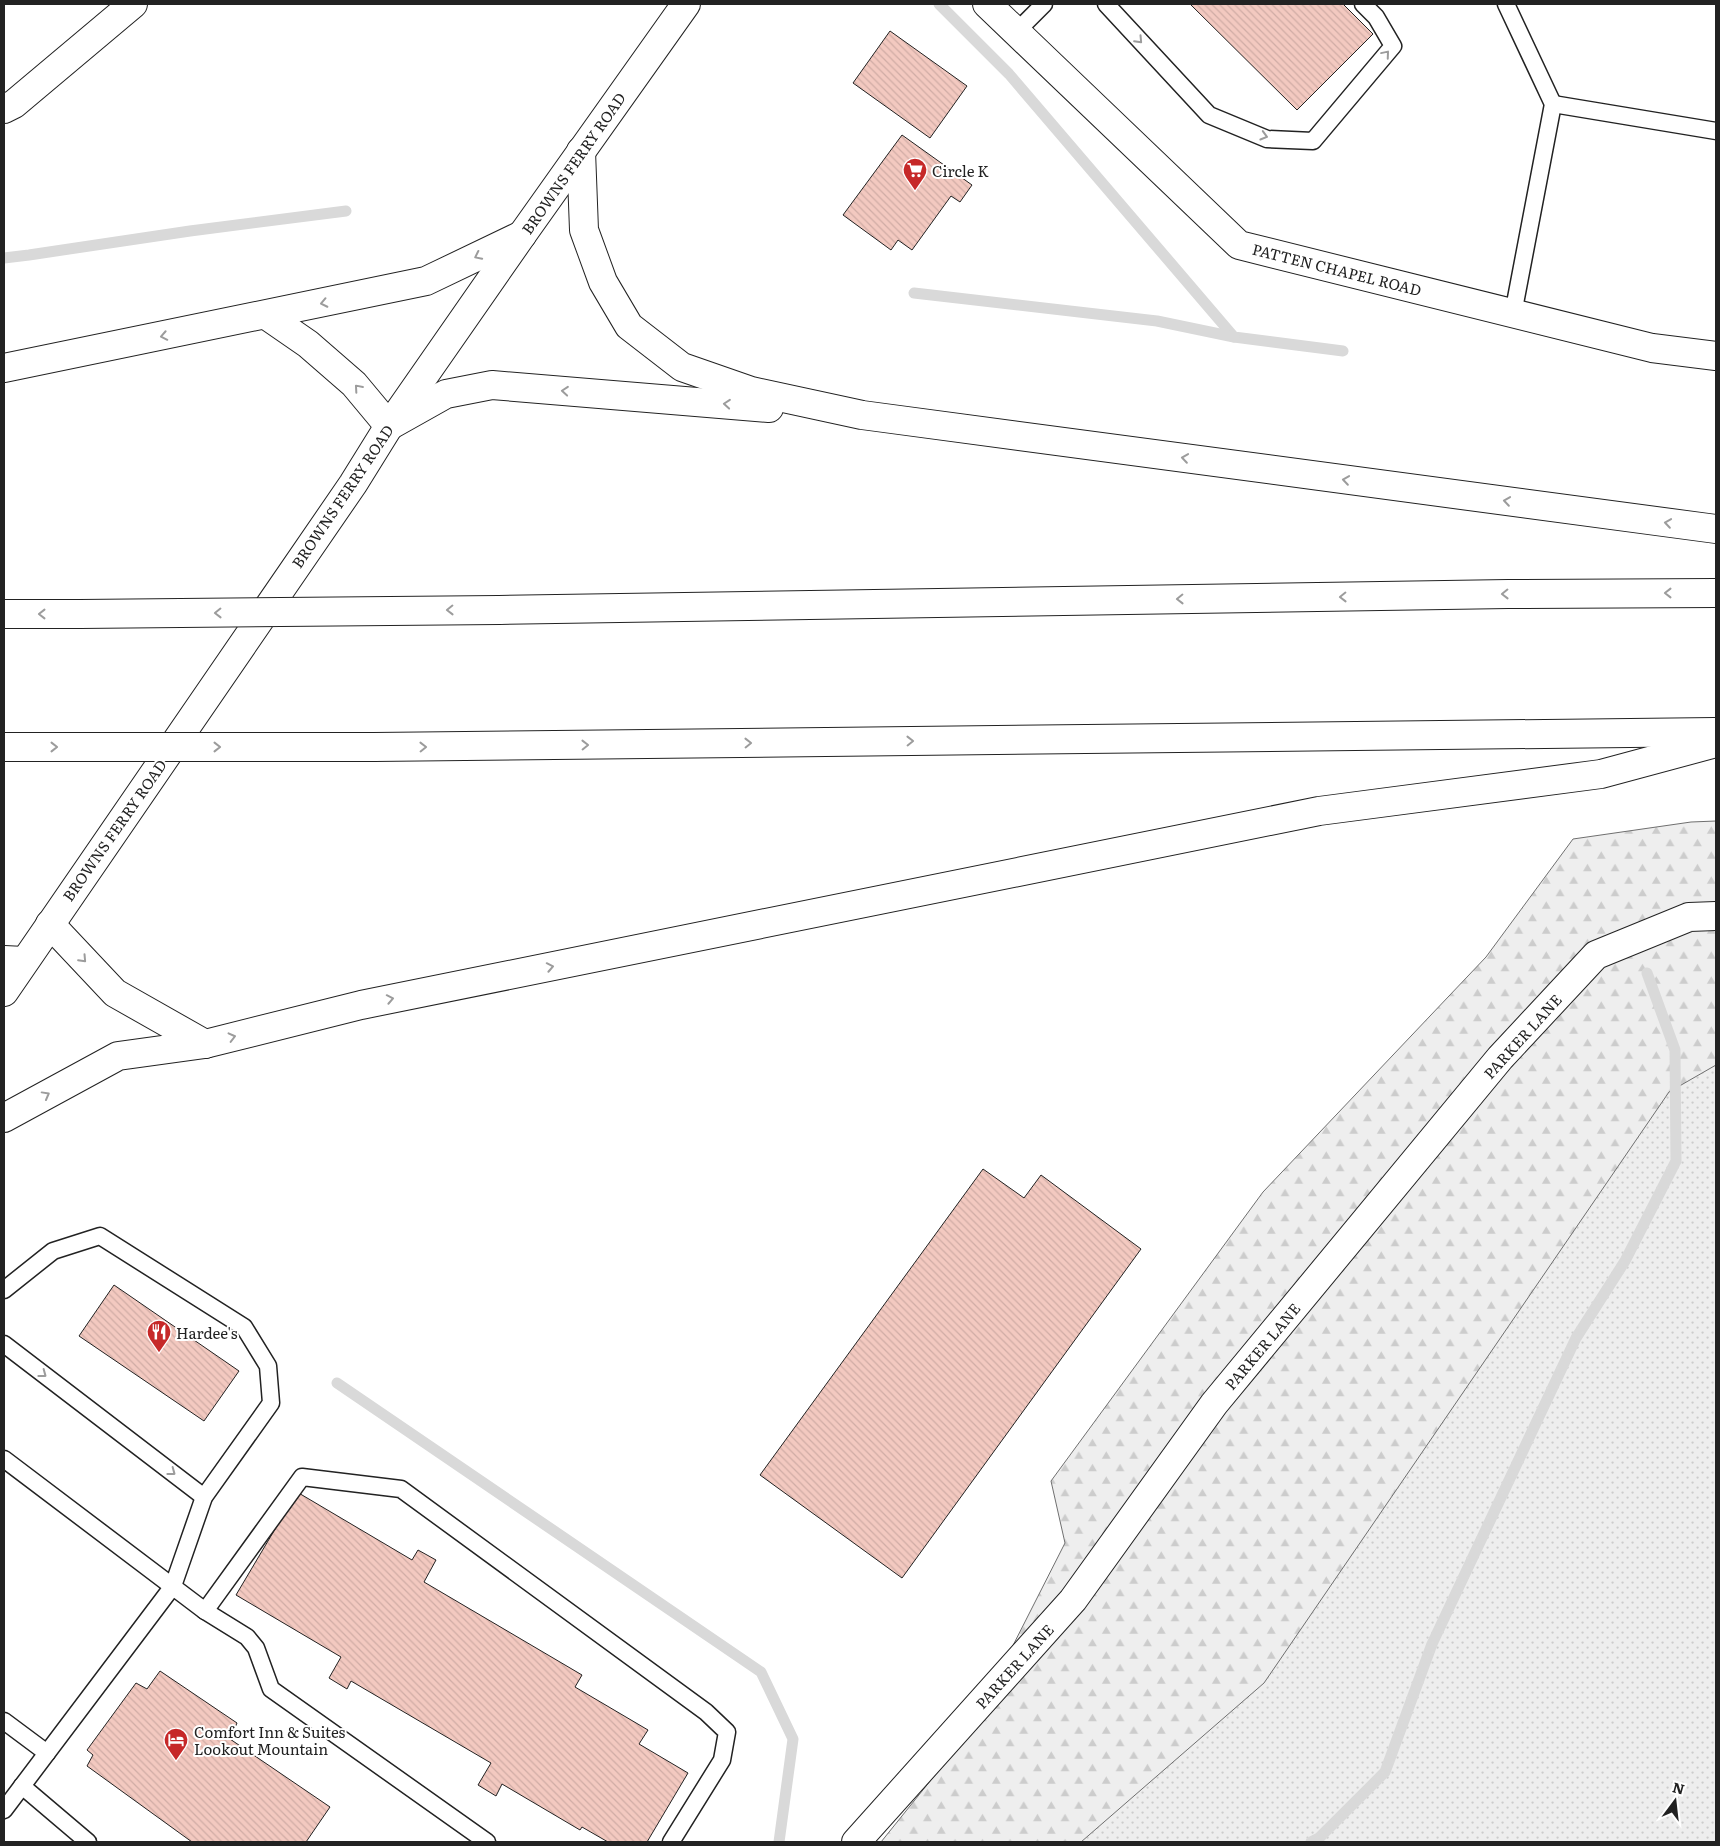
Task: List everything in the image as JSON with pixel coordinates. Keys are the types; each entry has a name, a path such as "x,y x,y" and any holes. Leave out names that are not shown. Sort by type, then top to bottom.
{"main road":[{"path":"4,109 14,104 134,4"},
{"name":"BROWNS FERRY ROAD","path":"4,992 14,961 50,924 353,484 389,426 686,4"},
{"name":"PATTEN CHAPEL ROAD","path":"986,4 1239,245 1652,348 1716,356"},
{"path":"581,151 584,230 602,282 629,326 682,366 751,391 862,415"},
{"path":"4,368 426,281 522,235"},
{"path":"266,315 308,344 354,384 389,426 446,394 492,385 862,415 1716,529"},
{"path":"4,614 499,610 1508,594 1716,593"},
{"path":"5,748 374,747 1716,732"},
{"path":"4,1118 118,1056 205,1044 361,1005 1309,813 1601,774 1716,742"},
{"name":"PARKER LANE","path":"856,1842 1073,1600 1214,1404 1513,1044 1596,955 1689,917 1716,916"},
{"path":"50,924 115,992 205,1044"}],"lane":[{"path":"1016,32 1044,4"},
{"path":"1106,4 1209,115 1267,139 1313,141 1393,46 1376,17 1363,4"},
{"path":"1506,4 1553,104 1512,314"},
{"path":"1553,104 1716,131"},
{"path":"4,1290 53,1251 100,1236 244,1327 268,1366 271,1403 204,1497 173,1586 4,1810"},
{"path":"4,1344 204,1497"},
{"path":"4,1459 205,1611 247,1637 256,1648 271,1689 487,1842"},
{"path":"205,1611 302,1477 401,1489 706,1712 727,1732 722,1760 672,1842"},
{"path":"4,1721 47,1753"},
{"path":"22,1786 88,1842"}],"green space":[{"path":"1716,821 1716,1842 881,1842 968,1734 1065,1543 1051,1481 1263,1192 1486,957 1573,839 1691,822"},
{"path":"1716,1065 1716,1842 1081,1842 1264,1683 1669,1092"}],"building":[{"path":"1190,4 1343,4 1373,34 1297,110"},
{"name":"Circle K","path":"890,31 967,86 930,138 853,83"},
{"name":"Circle K","path":"902,135 972,185 960,202 951,196 912,250 898,240 891,250 843,215"},
{"path":"983,1169 1024,1198 1041,1175 1141,1249 902,1578 760,1475"},
{"name":"Hardee's","path":"114,1285 239,1371 204,1421 79,1336"},
{"path":"297,1492 412,1560 418,1550 436,1560 424,1582 582,1675 575,1687 648,1730 639,1744 688,1773 647,1842 608,1842 582,1827 580,1830 502,1784 496,1796 478,1785 491,1763 351,1681 347,1689 329,1678 341,1657 236,1595"},
{"name":"Comfort Inn & Suites Lookout Mountain","path":"160,1671 237,1723 230,1739 330,1807 306,1842 192,1842 87,1766 93,1755 87,1750 136,1683 147,1689"}],"waterway":[{"path":"939,4 1009,74 1234,337 1343,351"},
{"path":"4,258 346,211"},
{"path":"914,293 1157,321 1234,337"},
{"path":"1311,1842 1319,1838 1385,1772 1432,1644 1576,1338 1625,1261 1676,1161 1675,1050 1647,973"},
{"path":"337,1383 761,1672 793,1739 779,1842"}],"place":[{"name":"Circle K","path":"915,191"},
{"name":"Hardee's","path":"159,1353"},
{"name":"Comfort Inn & Suites Lookout Mountain","path":"176,1761"}]}
